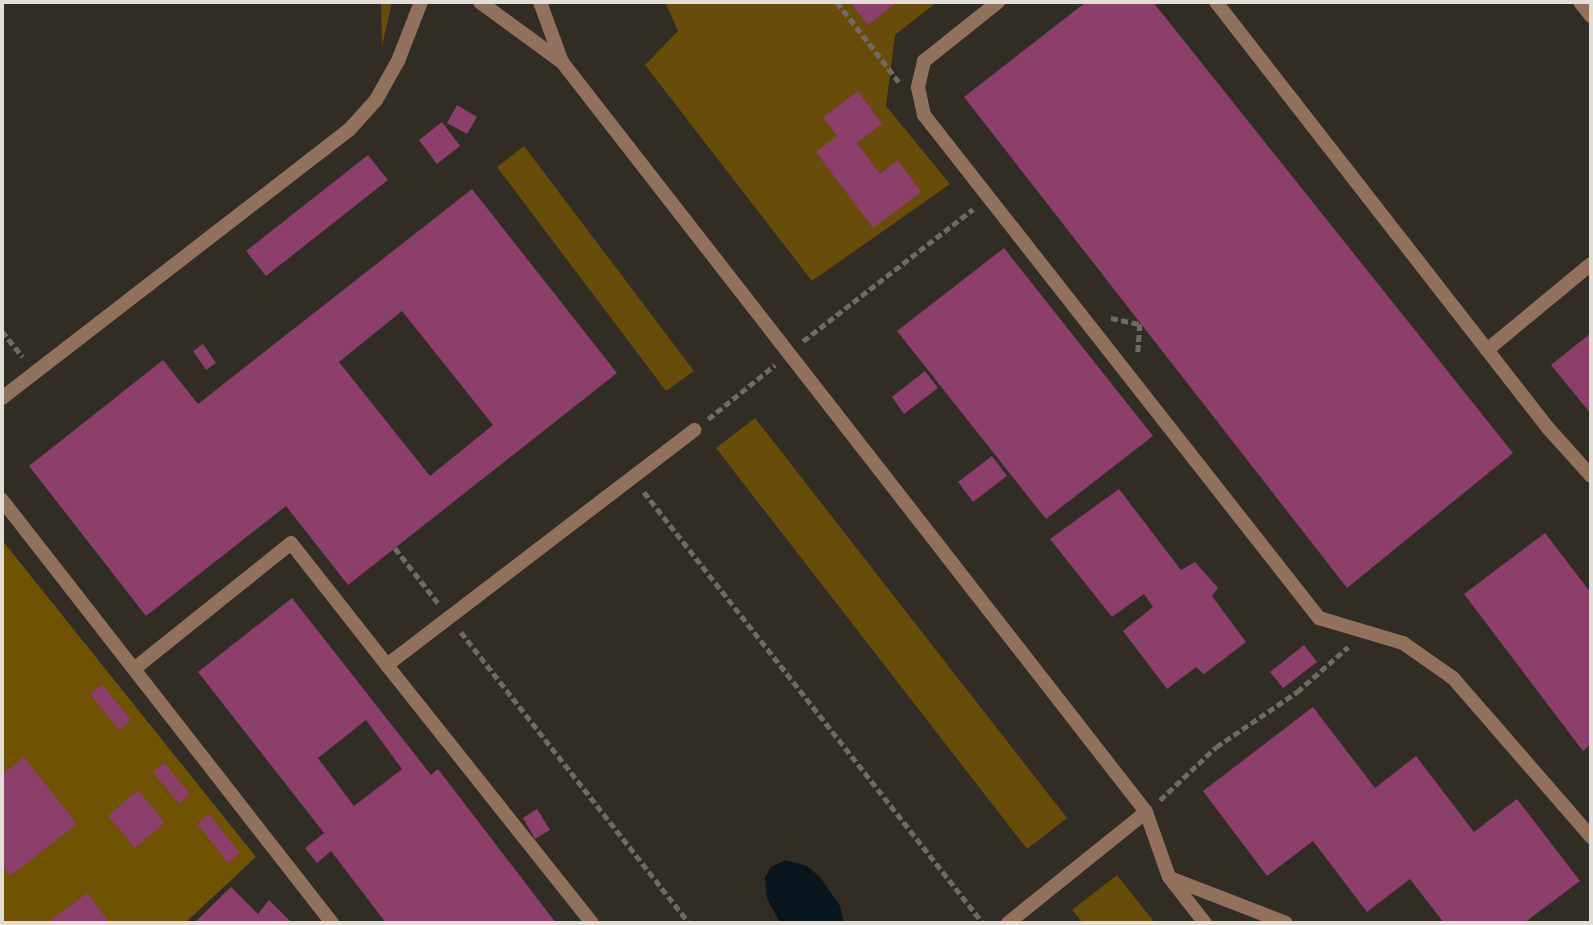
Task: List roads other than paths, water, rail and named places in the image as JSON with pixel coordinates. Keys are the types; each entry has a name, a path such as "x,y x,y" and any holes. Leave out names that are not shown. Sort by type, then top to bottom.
{"street":[{"path":"2,398 349,130 376,100 392,71 421,2"},
{"path":"480,2 562,62"},
{"path":"540,2 562,62 1146,813 1169,877 1205,923"},
{"path":"998,2 923,61 918,87 924,115 1319,618 1404,643 1453,678 1591,836"},
{"path":"1216,2 1487,350 1591,475"},
{"path":"1580,2 1591,16"},
{"path":"535,44 550,30"},
{"path":"1487,350 1591,264"},
{"path":"387,665 694,430"},
{"path":"2,500 332,923"},
{"path":"134,669 290,543 592,923"},
{"path":"1008,923 1146,813"},
{"path":"1169,877 1265,918 1286,923"}]}
